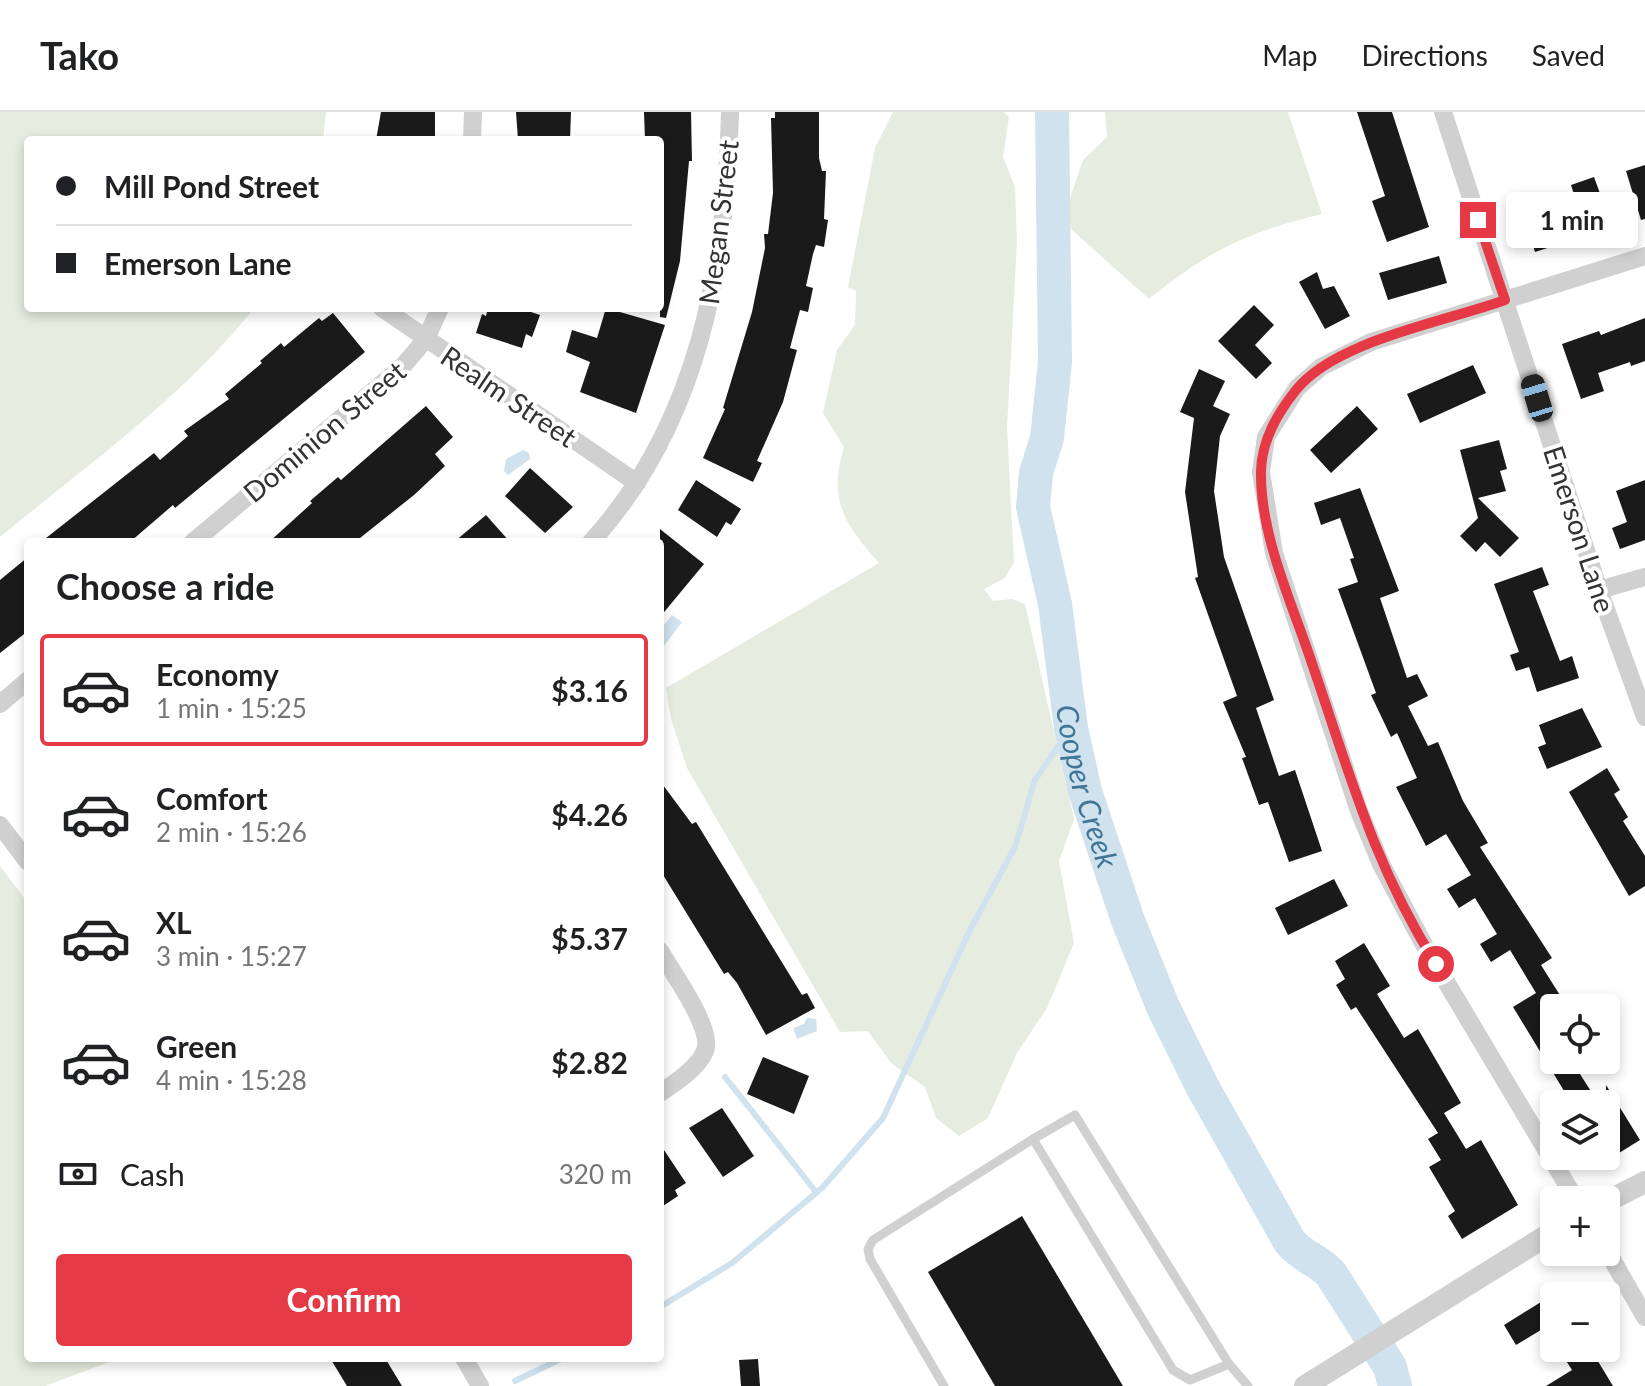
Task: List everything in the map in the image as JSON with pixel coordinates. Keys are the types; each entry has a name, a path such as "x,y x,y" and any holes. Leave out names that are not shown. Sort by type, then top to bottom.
{"street":[{"path":"472,136 473,112"},
{"name":"Megan Street","path":"594,538 637,483 672,419 712,296 728,179 730,112"},
{"name":"Emerson Lane","path":"1443,112 1599,590 1645,717"},
{"path":"1568,1186 1423,943 1381,864 1359,811 1274,553 1262,482 1266,437 1297,388 1321,367 1371,342 1645,256"},
{"name":"Realm Street","path":"388,312 637,483"},
{"name":"Dominion Street","path":"198,538 402,367 426,339 438,312"},
{"path":"1599,590 1645,577"},
{"path":"0,704 24,683"},
{"path":"0,825 24,857"},
{"path":"664,958 703,1026 707,1044 700,1060 664,1090"},
{"path":"1620,1195 1645,1182"},
{"path":"1305,1386 1540,1240"},
{"path":"1616,1266 1645,1317"},
{"path":"466,1362 480,1386"}],"lane":[{"path":"944,1386 870,1259 868,1249 873,1240 1075,1115 1229,1364 1248,1386"},
{"path":"1033,1139 1173,1370 1190,1380 1229,1364"}],"shaded area":[{"path":"0,112 326,112 323,136 24,136 24,312 251,312 166,401 0,537"},
{"path":"893,112 1004,112 1009,117 1003,157 1015,187 1017,243 1007,427 1014,562 1005,578 984,589 993,601 1012,599 1025,604 1074,819 1059,861 1074,943 1047,1008 1017,1053 988,1118 959,1136 936,1118 925,1087 891,1063 868,1031 840,1032 687,768 671,719 666,688 879,563 857,536 842,510 838,482 844,447 823,413 837,350 855,325 856,291 848,287 875,148"},
{"path":"1105,112 1288,112 1322,214 1272,228 1230,245 1191,268 1149,299 1071,229 1067,207 1083,160 1107,137"},
{"path":"0,866 24,898 24,1362 109,1362 45,1386 0,1386"}],"water":[{"path":"523,450 529,453 530,459 508,475 504,471 506,459"},
{"path":"672,615 682,622 664,646 664,625"},
{"path":"807,1018 816,1019 817,1031 797,1039 793,1028 804,1024"}],"building":[{"path":"381,112 435,112 435,136 377,136"},
{"path":"516,112 571,112 570,136 518,136"},
{"path":"644,112 691,112 692,161 689,161 680,261 666,318 660,317 660,312 664,312 664,136 645,136"},
{"path":"775,112 819,112 819,158 822,171 826,171 824,219 828,220 824,247 816,245 813,254 806,286 813,288 808,312 800,310 790,348 797,350 783,402 757,461 762,463 753,482 703,458 725,409 752,312 773,193 771,118 775,118"},
{"path":"1357,112 1392,112 1429,227 1387,242 1372,201 1385,196"},
{"path":"1645,165 1645,219 1641,220 1626,171"},
{"path":"1594,177 1609,218 1566,233 1569,241 1535,252 1524,217 1576,201 1571,185"},
{"path":"1439,256 1447,283 1388,300 1379,273"},
{"path":"1317,272 1323,289 1334,286 1350,316 1325,329 1299,282"},
{"path":"1254,305 1274,325 1255,345 1272,363 1256,379 1218,341"},
{"path":"487,312 531,312 540,315 532,337 526,334 522,348 476,333 482,314 486,316"},
{"path":"605,312 620,312 665,325 636,413 580,392 590,362 566,352 572,330 597,338"},
{"path":"333,313 365,352 175,508 173,505 135,538 46,538 154,453 160,460 188,436 184,431 229,399 225,394 262,363 260,361 281,343 284,347 319,318 322,321"},
{"path":"1645,318 1645,361 1631,366 1630,362 1598,373 1604,391 1581,399 1562,344 1599,331 1601,335"},
{"path":"1473,365 1486,393 1420,423 1407,394"},
{"path":"1199,369 1225,381 1213,406 1230,414 1220,436 1214,491 1224,557 1274,700 1256,708 1279,776 1295,770 1322,851 1289,862 1268,802 1259,805 1242,758 1246,757 1223,702 1237,696 1195,578 1198,577 1185,492 1194,418 1180,412"},
{"path":"426,406 453,437 435,454 445,466 360,538 273,538 312,503 310,501 338,477 341,480"},
{"path":"1357,406 1378,429 1331,473 1310,450"},
{"path":"1499,440 1507,469 1500,471 1506,491 1478,498 1519,538 1500,557 1485,542 1476,552 1460,536 1478,518 1460,450"},
{"path":"530,468 573,507 545,533 505,496"},
{"path":"696,480 741,509 731,525 726,522 717,537 678,510"},
{"path":"1645,480 1645,540 1620,549 1612,528 1627,522 1616,491"},
{"path":"1360,488 1399,591 1380,598 1407,678 1417,674 1428,696 1408,706 1428,746 1438,742 1463,801 1488,843 1480,847 1552,958 1541,965 1559,994 1540,994 1540,1051 1513,1007 1536,993 1510,950 1491,962 1480,944 1497,934 1475,898 1459,908 1447,889 1471,875 1446,834 1426,846 1396,787 1417,778 1397,733 1391,737 1371,695 1376,693 1338,589 1358,582 1350,559 1354,558 1340,518 1321,525 1314,503"},
{"path":"486,515 506,538 459,538"},
{"path":"660,529 704,564 664,612 664,538 660,538"},
{"path":"24,560 24,634 0,653 0,580"},
{"path":"1542,567 1549,585 1533,591 1560,661 1572,656 1579,678 1537,692 1529,667 1516,671 1510,655 1519,652 1494,584"},
{"path":"1582,708 1602,747 1547,769 1538,747 1546,744 1539,725"},
{"path":"1607,768 1620,790 1614,794 1628,817 1623,821 1645,856 1645,886 1629,896 1569,792"},
{"path":"664,786 692,824 696,822 802,995 807,993 815,1008 766,1035 737,983 728,972 724,974 664,876"},
{"path":"1334,879 1348,906 1288,935 1275,908"},
{"path":"1364,943 1390,986 1377,994 1404,1038 1418,1029 1461,1103 1444,1113 1466,1149 1481,1140 1518,1205 1462,1239 1448,1216 1455,1211 1429,1167 1441,1160 1428,1139 1438,1133 1356,1007 1351,1010 1336,985 1345,979 1335,961"},
{"path":"763,1057 809,1076 794,1114 747,1094"},
{"path":"1554,1074 1580,1074 1590,1090 1563,1090"},
{"path":"722,1108 754,1156 723,1177 689,1128"},
{"path":"1620,1108 1640,1140 1620,1152"},
{"path":"664,1150 686,1183 675,1190 678,1196 664,1205"},
{"path":"1022,1216 1123,1386 995,1386 928,1272"},
{"path":"1540,1303 1540,1330 1516,1345 1504,1325"},
{"path":"758,1359 760,1386 741,1386 739,1360"},
{"path":"332,1362 387,1362 402,1386 347,1386"},
{"path":"1567,1362 1598,1362 1613,1386 1546,1386 1572,1370"}],"waterway":[{"name":"Cooper Creek","path":"1052,112 1055,362 1047,438 1036,473 1033,507 1055,604 1071,728 1085,791 1127,918 1163,1007 1203,1088 1290,1242 1331,1274 1390,1367 1395,1386"},
{"path":"664,1305 732,1263 822,1188 883,1118 970,930 1015,847 1035,780 1071,728"},
{"path":"725,1077 816,1192"},
{"path":"515,1381 555,1362"}],"route":[{"path":"1436,964 1381,864 1359,811 1274,553 1261,472 1266,437 1297,388 1321,367 1371,342 1505,300 1478,220"}]}
